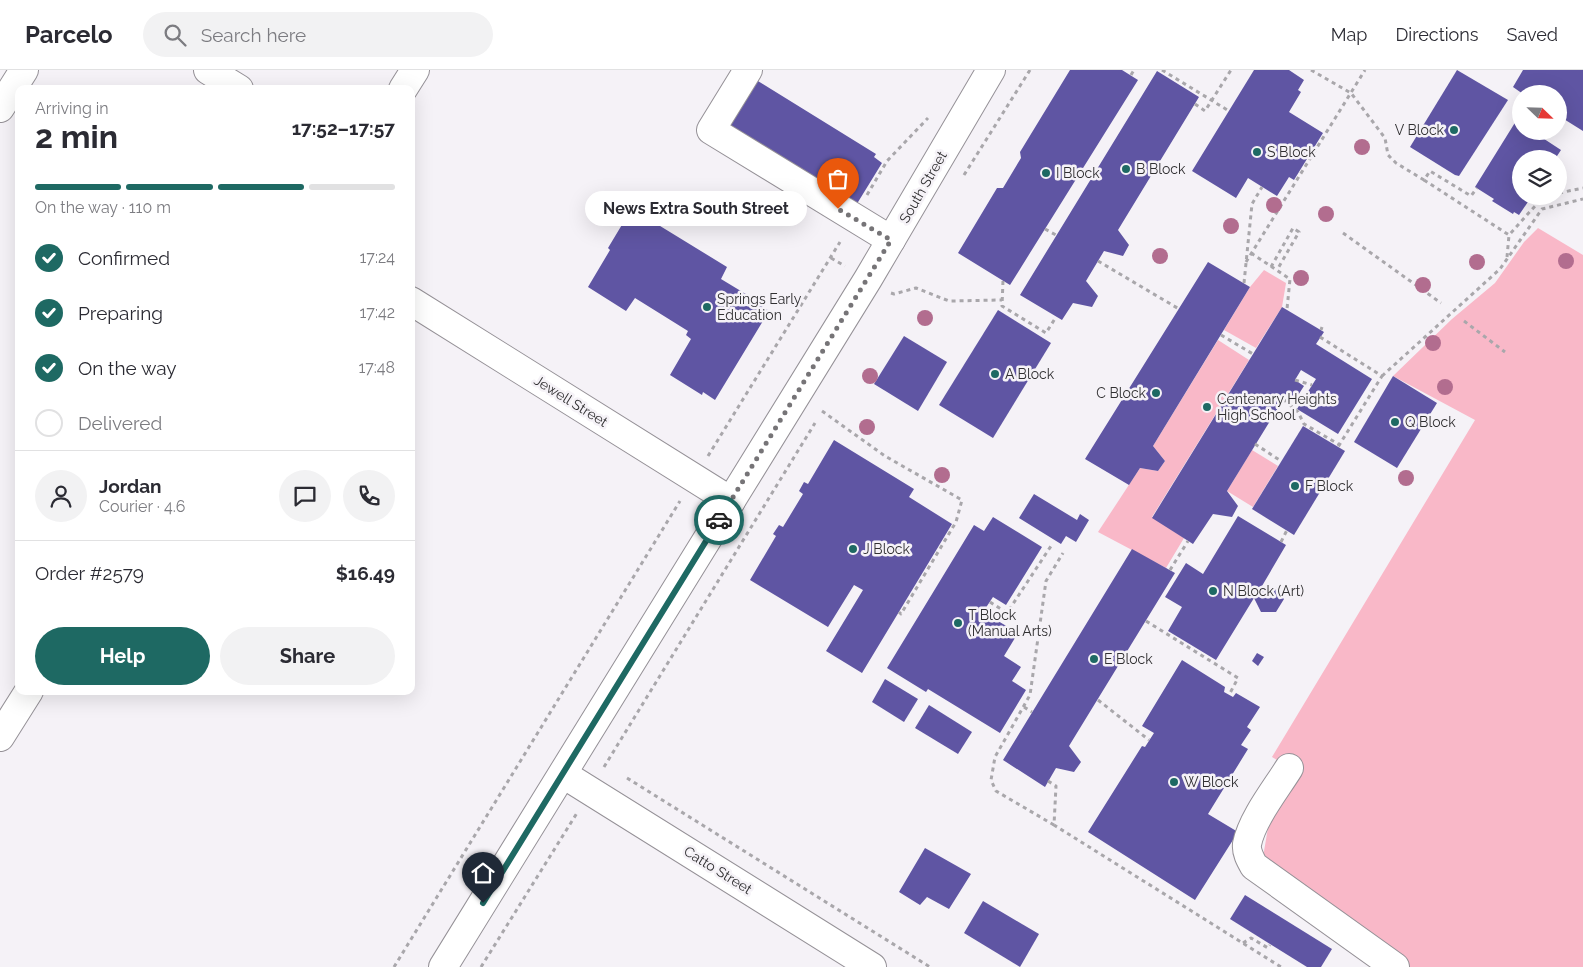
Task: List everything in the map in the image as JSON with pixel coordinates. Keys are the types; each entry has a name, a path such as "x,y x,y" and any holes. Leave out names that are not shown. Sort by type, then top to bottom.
{"street":[{"path":"0,108 24,70"},
{"path":"208,70 232,85"},
{"path":"406,85 415,70"},
{"path":"748,70 711,130 891,240"},
{"name":"South Street","path":"443,967 891,240 992,70"},
{"name":"Jewell Street","path":"415,304 731,501"},
{"path":"0,737 26,695"},
{"path":"1289,768 1258,817 1247,844 1248,855 1254,866 1395,967"},
{"name":"Catto Street","path":"563,774 872,967"}],"path":[{"path":"1131,75 1134,70"},
{"path":"1162,70 1229,111"},
{"path":"1195,104 1205,111 1231,70"},
{"path":"1311,70 1350,93 1384,138 1388,155 1396,163 1509,235"},
{"path":"1246,262 1365,70"},
{"path":"394,967 831,258 887,161 929,117"},
{"path":"1424,180 1430,171 1471,196 1478,188"},
{"path":"1244,283 1252,204 1262,187"},
{"path":"1567,191 1583,188"},
{"path":"1283,399 1298,412 1304,424 1339,446 1382,376 1500,269 1542,209 1583,199"},
{"path":"1507,259 1509,235 1536,205"},
{"path":"1271,266 1293,228 1299,232 1277,270"},
{"path":"1045,229 1056,235"},
{"path":"1343,233 1441,303"},
{"path":"1251,253 1290,279 1287,309"},
{"path":"831,258 850,269"},
{"path":"1098,261 1179,309"},
{"path":"1003,281 1002,306 1046,333 1056,317"},
{"path":"894,294 916,288 949,300 1002,300"},
{"path":"1464,321 1505,352"},
{"path":"1221,335 1253,354"},
{"path":"1320,337 1382,376"},
{"path":"1295,380 1312,385"},
{"path":"822,411 885,456 962,500 956,522 901,614 899,612"},
{"path":"1255,444 1281,461"},
{"path":"1281,542 1287,530"},
{"path":"1170,570 1188,540"},
{"path":"990,602 1007,613 1051,546"},
{"path":"1064,553 1046,581 1030,695 995,756 991,780 996,791 1281,967"},
{"path":"1146,622 1208,657 1238,678 1229,695"},
{"path":"1098,700 1149,740"},
{"path":"1024,707 1032,712"},
{"path":"578,749 614,770"},
{"path":"481,967 605,766"},
{"path":"622,775 930,967"},
{"path":"1048,781 1056,786 1054,826"},
{"path":"1242,943 1251,938 1268,948 1270,945"}],"shaded area":[{"path":"1538,228 1583,255 1583,967 1407,967 1263,857 1269,822 1299,773 1272,757 1475,420 1393,376 1452,319 1495,283 1524,242"},
{"path":"1264,270 1286,283 1282,307 1256,348 1224,330 1250,287"},
{"path":"1218,340 1249,360 1152,517 1184,538 1166,568 1098,532 1140,468 1158,471 1165,461 1153,446"},
{"path":"1252,450 1278,466 1253,507 1227,491"}],"building":[{"name":"I Block","path":"1070,70 1122,70 1138,80 1010,285 958,253 997,188 1003,188 1021,158 1020,152"},
{"name":"S Block","path":"1254,70 1289,70 1304,80 1298,90 1301,92 1289,112 1323,133 1294,180 1289,177 1277,196 1248,178 1236,198 1192,171"},
{"name":"V Block","path":"1457,70 1508,100 1459,176 1410,147"},
{"path":"1523,70 1583,70 1583,131 1568,122 1568,85 1514,85"},
{"name":"B Block","path":"1157,71 1199,97 1118,230 1129,245 1123,256 1104,251 1086,281 1098,296 1092,307 1073,303 1062,320 1020,295"},
{"path":"753,78 876,154 874,157 882,163 855,207 724,125"},
{"path":"1512,127 1512,140 1546,140 1561,150 1512,150 1512,205 1526,205 1519,215 1514,212 1513,214 1492,201 1494,199 1475,187"},
{"name":"Springs Early Education","path":"634,210 727,267 721,279 759,302 758,304 769,311 715,400 703,392 702,395 670,375 691,339 686,335 688,331 635,298 626,311 588,287 610,250 608,248 626,218 628,219"},
{"name":"C Block","path":"1208,262 1250,287 1153,446 1165,461 1158,471 1140,468 1129,485 1085,459"},
{"path":"1282,307 1324,332 1316,344 1372,379 1338,434 1297,409 1316,379 1301,370 1295,380 1304,386 1295,400 1286,395 1227,491 1238,506 1232,517 1213,514 1193,544 1152,518"},
{"name":"A Block","path":"998,310 1051,343 993,438 939,405"},
{"path":"904,336 947,362 918,411 874,384"},
{"name":"Q Block","path":"1393,376 1437,403 1397,468 1354,442"},
{"name":"F Block","path":"1303,426 1345,451 1294,535 1252,509"},
{"name":"J Block","path":"834,440 914,489 909,497 952,524 862,673 826,651 863,590 854,585 828,627 750,580 776,536 773,534 779,525 783,527 803,494 799,491 804,482 808,484"},
{"path":"1034,494 1077,520 1080,514 1089,520 1076,542 1066,536 1061,544 1019,518"},
{"name":"N Block (Art)","path":"1238,516 1286,545 1262,586 1276,587 1284,599 1276,612 1261,612 1254,598 1216,660 1168,631 1182,607 1165,597 1186,563 1203,574"},
{"name":"T Block (Manual Arts)","path":"993,517 1042,547 1006,605 993,597 983,612 1018,633 1004,656 1021,667 1012,681 1026,690 1000,733 928,689 926,692 887,668 974,525 984,531"},
{"name":"E Block","path":"1132,549 1175,573 1069,746 1081,762 1074,772 1056,768 1045,787 1003,760"},
{"path":"1257,653 1264,657 1258,666 1252,661"},
{"name":"W Block","path":"1182,660 1225,687 1224,692 1233,697 1236,693 1260,707 1247,727 1251,730 1241,745 1248,749 1208,814 1238,832 1195,900 1088,832 1142,746 1145,747 1154,733 1142,726"},
{"path":"885,679 918,699 904,722 872,702"},
{"path":"929,705 972,732 958,754 915,728"},
{"path":"925,848 971,874 949,909 927,897 920,905 899,892"},
{"path":"1245,895 1332,949 1321,967 1307,967 1230,919"},
{"path":"983,901 1039,934 1020,967 964,933"}],"way so far":[{"path":"719,520 891,240 838,209"}],"place":[{"name":"V Block","path":"1454,130"},
{"name":"S Block","path":"1257,152"},
{"name":"B Block","path":"1126,169"},
{"name":"I Block","path":"1046,173"},
{"name":"News Extra South Street","path":"838,209"},
{"name":"Springs Early Education","path":"707,307"},
{"name":"A Block","path":"995,374"},
{"name":"C Block","path":"1156,393"},
{"name":"Centenary Heights High School","path":"1207,407"},
{"name":"Q Block","path":"1395,422"},
{"name":"F Block","path":"1295,486"},
{"name":"J Block","path":"853,549"},
{"name":"N Block (Art)","path":"1213,591"},
{"name":"T Block (Manual Arts)","path":"958,623"},
{"name":"E Block","path":"1094,659"},
{"name":"W Block","path":"1174,782"}],"route":[{"path":"483,903 719,520"}]}
